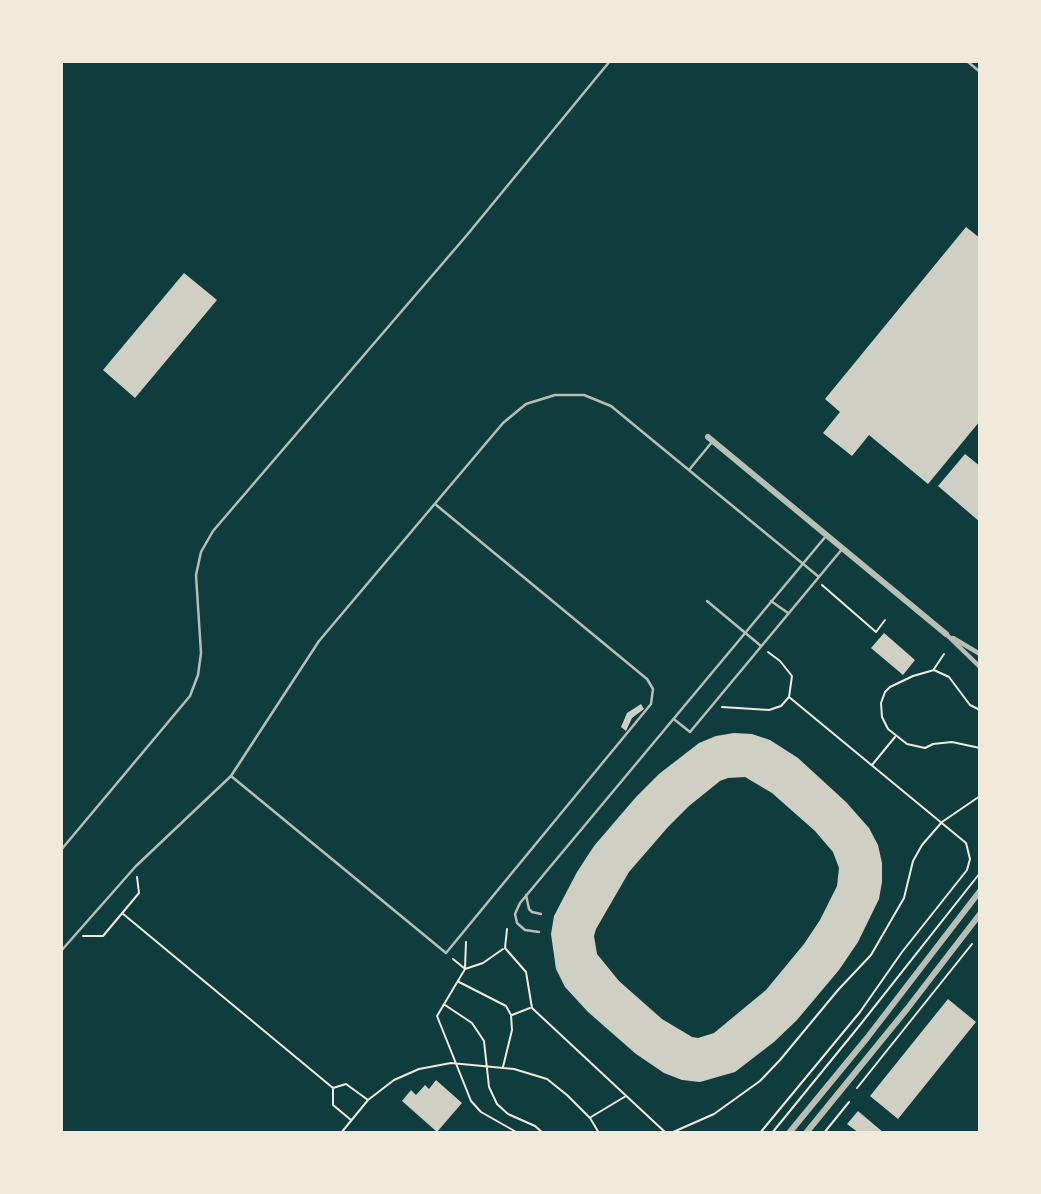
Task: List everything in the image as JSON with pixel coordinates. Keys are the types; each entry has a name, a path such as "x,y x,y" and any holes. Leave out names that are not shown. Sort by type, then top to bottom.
{"street":[{"path":"711,439 946,634 980,667"},
{"path":"946,634 980,654"},
{"path":"789,1133 867,1038 980,891"},
{"path":"806,1133 980,914"}],"lane":[{"path":"61,850 190,696 198,675 201,653 196,575 201,552 213,531 467,234 610,61"},
{"path":"967,61 980,72"},
{"path":"61,951 135,866 231,776 319,641 503,423 526,404 555,395 584,395 611,406 818,579"},
{"path":"689,470 711,439"},
{"path":"231,776 446,953 651,704 653,690 647,679 435,504"},
{"path":"539,932 525,930 515,919 517,908 526,895 675,720 827,534"},
{"path":"675,720 690,732 843,548"},
{"path":"707,601 761,647"},
{"path":"771,601 789,614"},
{"path":"526,895 529,909 541,914"}],"path":[{"path":"818,579 876,632 885,620"},
{"path":"710,708 729,706 769,710 781,706 789,697 792,676 780,661 761,647"},
{"path":"934,670 944,654"},
{"path":"980,710 970,705 949,677 934,670 890,687 881,704 881,717 896,736 917,748 952,742 980,748"},
{"path":"760,1133 854,1020 967,870 970,859 966,843 789,697"},
{"path":"871,765 896,736"},
{"path":"671,1133 714,1114 760,1081 780,1060 838,990 871,956 904,898 913,861 922,845 942,822 980,796"},
{"path":"74,936 103,936 139,893 135,866"},
{"path":"772,1133 980,873"},
{"path":"122,913 333,1088"},
{"path":"467,927 465,969 437,1016 457,1063 464,1088 474,1105 518,1133"},
{"path":"507,929 504,936 505,948 526,972 532,1008 666,1133"},
{"path":"857,1088 972,944"},
{"path":"465,969 483,963 505,948"},
{"path":"446,953 465,969"},
{"path":"458,981 506,1006 511,1015 512,1030 502,1068"},
{"path":"444,1005 466,1018 477,1029 486,1046 489,1087 497,1104 508,1114 535,1126 543,1133"},
{"path":"511,1015 532,1008"},
{"path":"341,1133 384,1086 411,1071 457,1063 502,1068 547,1079 590,1118 599,1133"},
{"path":"333,1088 346,1084 369,1100"},
{"path":"333,1088 333,1105 351,1120"},
{"path":"590,1118 627,1096"},
{"path":"824,1133 849,1102"}],"building":[{"path":"966,227 980,238 980,421 928,484 869,435 852,456 823,433 840,412 825,399"},
{"path":"184,273 217,300 135,398 103,370"},
{"path":"965,454 980,466 980,522 938,486"},
{"path":"884,633 915,660 903,675 871,648"},
{"path":"641,704 644,709 632,718 626,731 621,727 627,713"},
{"path":"752,734 770,740 798,758 846,802 869,828 878,845 882,882 879,899 858,942 839,970 797,1020 735,1072 700,1082 682,1080 664,1073 636,1054 588,1012 565,987 556,969 551,934 554,916 594,846 659,774 699,743 716,736","holes":["745,777 772,793 815,831 833,852 839,868 837,886 804,944 766,990 714,1033 692,1037 662,1019 619,981 597,954 594,936 596,929 629,872 668,827 720,781"]},
{"path":"948,999 976,1022 898,1119 870,1096"},
{"path":"436,1080 462,1103 437,1132 402,1101 411,1090 416,1095 425,1085 429,1089"},
{"path":"858,1111 884,1133 859,1133 847,1124"}]}
